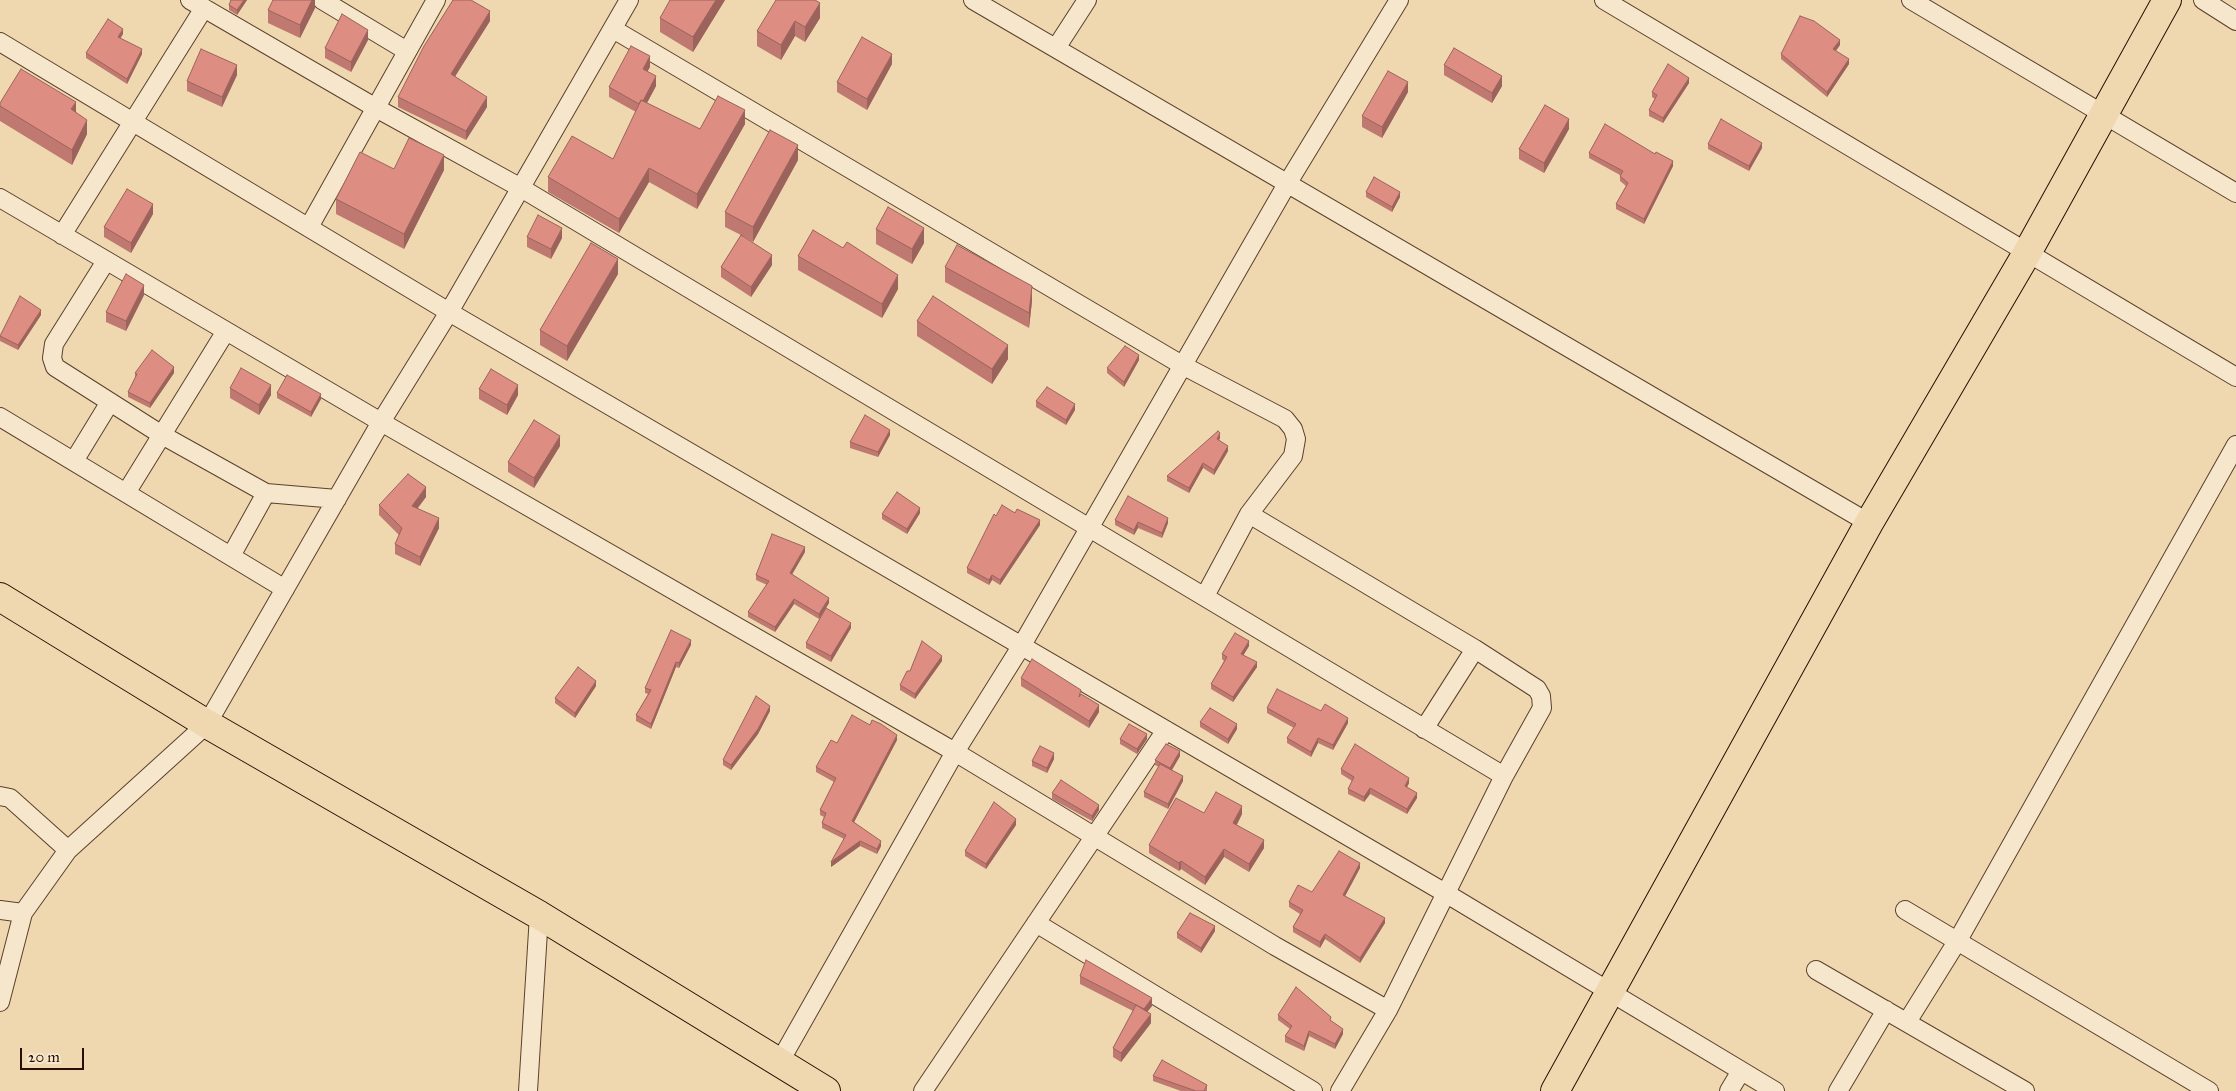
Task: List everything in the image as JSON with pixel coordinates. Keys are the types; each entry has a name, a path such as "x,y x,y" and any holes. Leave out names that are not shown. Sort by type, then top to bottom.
{"main road":[{"path":"1555,1091 1869,523 2027,253 2167,0"},
{"path":"0,597 208,724 539,915 826,1091"}],"street":[{"path":"322,0 407,51"},
{"path":"309,227 436,0"},
{"path":"0,1002 23,913 68,850 208,724 381,422 449,312 630,0"},
{"path":"973,0 1869,523"},
{"path":"1056,48 1087,0"},
{"path":"779,1063 956,752 1022,644 1287,184 1399,0"},
{"path":"1604,0 2236,377"},
{"path":"1911,0 2236,193"},
{"path":"2203,0 2236,21"},
{"path":"62,235 134,122 197,4 376,108 521,188 1088,529 1205,596 1504,776"},
{"path":"613,29 1182,366 1285,419 1293,429 1296,439 1293,456 1249,514 1205,596"},
{"path":"0,42 449,312 1022,644 1309,815 1447,894 1775,1091"},
{"path":"1,200 381,422 956,752 1276,946 1388,1010"},
{"path":"106,261 54,344 52,358 55,367 162,435 266,493 337,499"},
{"path":"126,493 226,331"},
{"path":"74,461 110,402"},
{"path":"0,417 285,589"},
{"path":"1907,1022 1958,940 2236,445"},
{"path":"231,556 266,493"},
{"path":"1249,514 1475,649 1537,689 1541,696 1542,708 1504,776 1388,1010 1340,1091"},
{"path":"1424,729 1475,649"},
{"path":"923,1091 1166,730"},
{"path":"0,796 10,798 68,850"},
{"path":"0,910 23,913"},
{"path":"1905,910 2209,1091"},
{"path":"528,1091 539,915"},
{"path":"1036,923 1313,1091"},
{"path":"1816,970 2025,1091"},
{"path":"1838,1091 1886,1010"},
{"path":"1729,1091 1741,1071"}],"building":[{"path":"231,0 244,0 237,10 229,5"},
{"path":"273,0 312,0 300,25 268,10"},
{"path":"453,0 471,0 490,11 451,74 487,97 466,131 398,97 424,46"},
{"path":"670,0 716,0 693,37 660,18"},
{"path":"776,0 815,0 820,3 805,27 795,21 781,45 757,31"},
{"path":"342,14 368,30 351,62 325,48"},
{"path":"1800,16 1814,21 1840,40 1833,49 1849,59 1827,92 1781,54"},
{"path":"108,19 123,29 118,37 142,49 127,79 86,53"},
{"path":"862,37 892,54 867,99 837,82"},
{"path":"631,46 650,56 643,69 656,76 643,101 641,100 639,104 609,87"},
{"path":"1454,48 1502,76 1492,93 1444,65"},
{"path":"201,49 237,65 222,97 187,81"},
{"path":"1668,64 1689,78 1663,118 1649,110 1657,95 1652,92"},
{"path":"21,69 76,102 71,109 87,120 72,150 0,106"},
{"path":"1388,71 1408,82 1382,127 1362,116"},
{"path":"718,96 745,110 697,194 649,168 619,219 548,177 572,136 613,159 641,100 700,129"},
{"path":"1545,105 1569,119 1544,163 1519,149"},
{"path":"1721,119 1762,143 1749,166 1708,144"},
{"path":"1605,124 1655,154 1656,152 1673,161 1644,219 1616,204 1628,183 1620,176 1623,171 1589,153"},
{"path":"770,130 798,145 753,227 725,212"},
{"path":"409,138 444,155 404,234 336,199 360,152 394,169"},
{"path":"1374,177 1400,192 1392,207 1366,192"},
{"path":"127,189 153,204 131,243 104,227"},
{"path":"888,207 924,228 912,249 876,229"},
{"path":"538,215 562,228 551,249 527,237"},
{"path":"813,230 843,248 847,242 898,275 882,304 798,256"},
{"path":"741,235 772,255 751,287 721,267"},
{"path":"591,243 618,259 567,346 540,330"},
{"path":"957,245 1032,286 1029,313 945,267"},
{"path":"126,274 144,285 126,321 106,312"},
{"path":"20,296 41,310 18,345 0,336"},
{"path":"933,296 1008,345 992,369 917,321"},
{"path":"1125,346 1139,355 1124,382 1107,368"},
{"path":"152,350 174,367 150,403 128,392 137,374 135,373"},
{"path":"241,368 271,385 259,405 230,388"},
{"path":"491,369 518,385 507,405 479,389"},
{"path":"287,375 321,394 311,412 277,393"},
{"path":"1047,387 1075,404 1066,420 1036,401"},
{"path":"865,415 890,430 878,452 850,442"},
{"path":"534,420 560,436 534,478 508,462"},
{"path":"1218,431 1220,433 1217,439 1228,446 1214,470 1203,463 1189,488 1167,476"},
{"path":"408,474 426,487 412,506 439,518 420,557 395,544 402,528 379,505"},
{"path":"897,492 920,508 907,529 882,514"},
{"path":"1128,496 1168,518 1162,533 1138,522 1134,530 1115,520"},
{"path":"1002,505 1015,513 1017,509 1040,520 1000,580 992,575 989,580 967,568 994,514 996,516"},
{"path":"772,534 805,547 790,573 829,598 819,614 794,599 775,627 748,612 769,581 756,575"},
{"path":"826,608 851,623 831,656 806,643"},
{"path":"671,630 691,640 679,663 676,662 651,724 636,715 651,690 645,688"},
{"path":"1235,633 1249,641 1241,654 1257,662 1233,697 1211,684 1227,657 1222,654"},
{"path":"922,641 942,656 915,694 900,685 907,671 910,671"},
{"path":"1032,659 1081,690 1079,697 1081,694 1099,705 1089,721 1021,678"},
{"path":"578,667 596,681 575,713 555,698"},
{"path":"1277,689 1321,711 1325,704 1348,718 1333,745 1318,738 1311,752 1287,738 1296,724 1267,708"},
{"path":"756,696 770,706 758,729 731,765 723,760"},
{"path":"1210,708 1237,724 1228,739 1200,722"},
{"path":"852,715 870,725 872,720 881,724 897,735 852,821 881,841 877,849 860,841 831,862 846,835 822,823 826,813 820,810 836,778 816,767 831,740 837,743"},
{"path":"1129,724 1147,734 1137,749 1120,739"},
{"path":"1166,744 1180,751 1170,768 1155,760"},
{"path":"1355,744 1409,778 1405,786 1417,793 1407,809 1370,788 1364,797 1348,789 1354,777 1341,769"},
{"path":"1040,746 1054,753 1047,768 1032,761"},
{"path":"1160,764 1183,776 1168,804 1144,792"},
{"path":"1061,780 1099,805 1092,816 1052,793"},
{"path":"1216,792 1242,806 1233,823 1264,840 1249,864 1224,849 1205,877 1181,861 1179,863 1149,845 1176,798 1204,813"},
{"path":"994,802 1016,819 986,864 965,851"},
{"path":"1339,851 1360,863 1343,895 1385,918 1360,958 1325,934 1320,942 1293,927 1303,910 1289,902 1298,885 1312,892"},
{"path":"1190,913 1215,926 1201,948 1177,933"},
{"path":"1086,960 1152,998 1144,1009 1080,976"},
{"path":"1296,987 1331,1017 1330,1020 1343,1029 1335,1044 1309,1031 1304,1046 1285,1036 1292,1026 1278,1015"},
{"path":"1136,1005 1151,1014 1121,1053 1113,1048"},
{"path":"1162,1060 1207,1085 1204,1091 1196,1091 1153,1076"}]}
